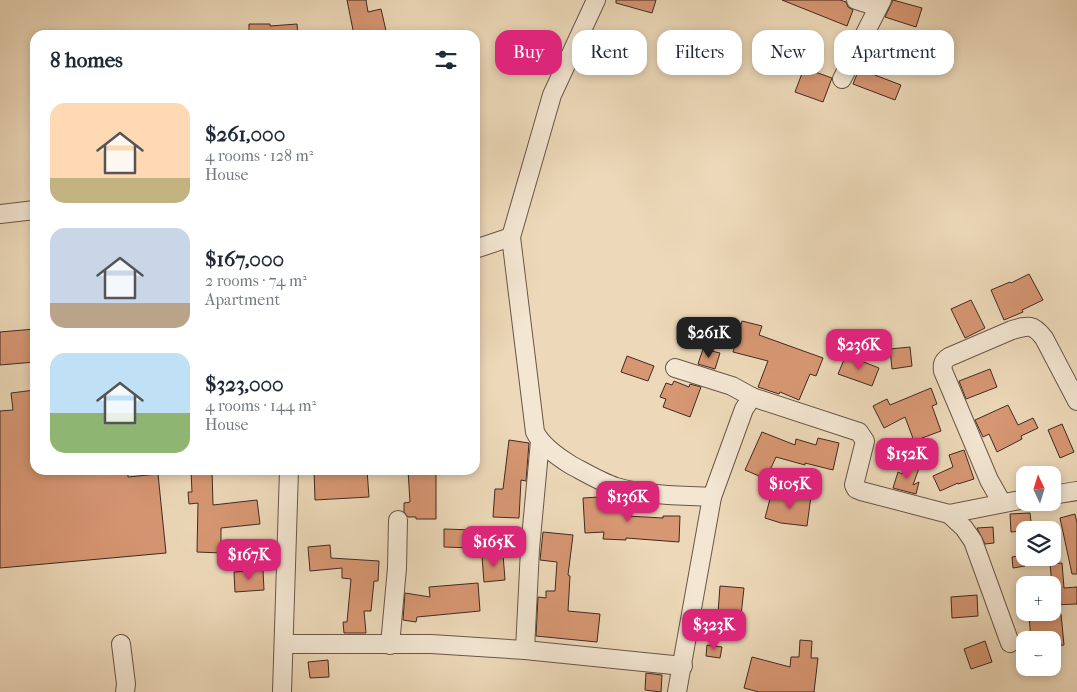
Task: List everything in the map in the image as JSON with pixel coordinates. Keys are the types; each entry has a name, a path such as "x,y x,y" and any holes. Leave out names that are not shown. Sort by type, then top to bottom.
{"street":[{"path":"596,0 552,95 511,237 535,432 540,441 563,460 589,475 616,487 650,494 712,497"},
{"path":"842,79 880,3 856,0"},
{"path":"0,214 30,211"},
{"path":"480,247 511,237"},
{"path":"1002,503 989,480 943,371 942,365 944,361 949,357 1012,330 1033,326 1044,338 1077,401"},
{"path":"675,368 732,386 752,397 858,432 865,441 854,485 856,489 949,514 1016,501"},
{"path":"678,692 712,497 744,409 752,397"},
{"path":"525,650 530,549 540,441"},
{"path":"282,692 289,475"},
{"path":"1061,494 1077,491"},
{"path":"949,514 964,528 973,542 1010,642"},
{"path":"390,645 397,568 398,520"},
{"path":"121,644 126,684 125,692"},
{"path":"284,644 431,644 525,650 683,666"}],"building":[{"path":"347,0 366,0 368,12 381,9 386,30 353,30"},
{"path":"616,0 656,0 652,13 616,3"},
{"path":"782,0 840,0 846,2 848,7 853,10 847,26"},
{"path":"893,0 922,8 916,27 885,17"},
{"path":"249,24 270,24 270,26 297,24 298,30 249,30"},
{"path":"801,75 824,75 832,78 823,102 795,92"},
{"path":"857,75 875,75 901,85 895,100 853,84"},
{"path":"1029,274 1043,300 1022,310 1023,312 1004,320 991,290"},
{"path":"971,300 985,328 965,338 951,309"},
{"path":"742,321 762,326 759,335 823,358 816,376 810,374 799,400 780,392 779,394 758,387 768,361 733,352"},
{"path":"30,329 30,362 0,365 0,332"},
{"path":"910,347 912,366 892,369 890,349"},
{"path":"703,349 720,353 715,369 698,364"},
{"path":"846,355 879,368 872,386 838,374"},
{"path":"627,356 654,366 648,381 621,372"},
{"path":"990,369 997,387 966,399 959,381"},
{"path":"674,381 689,387 690,384 701,387 690,417 663,407 666,399 660,397 666,383 672,385"},
{"path":"931,388 937,404 932,406 941,431 914,441 905,417 884,428 873,406 887,399 890,405"},
{"path":"30,391 30,475 128,475 128,477 158,475 166,553 0,568 0,411 13,410 11,393"},
{"path":"1008,405 1018,425 1033,418 1038,428 1021,436 1022,439 997,452 989,434 983,437 975,420"},
{"path":"1062,424 1074,452 1060,458 1048,430"},
{"path":"762,432 795,445 796,439 816,445 818,438 839,443 833,470 776,457 766,479 745,470"},
{"path":"509,440 529,443 526,481 521,480 519,518 493,517 495,489 503,489"},
{"path":"964,450 974,479 958,483 940,491 933,476 953,467 949,455"},
{"path":"905,463 919,468 913,485 919,482 916,494 893,488 898,472 902,474"},
{"path":"191,475 212,475 213,505 257,500 260,524 221,528 221,553 197,552 198,503 189,504 188,492 192,492"},
{"path":"314,475 367,475 369,497 315,500"},
{"path":"408,475 436,475 436,519 408,517 404,512 404,503 410,502"},
{"path":"794,493 811,496 807,526 781,523 765,518 771,495 793,501"},
{"path":"599,497 600,505 628,506 627,516 663,518 663,516 680,516 679,542 626,538 626,540 603,539 604,532 585,533 583,498"},
{"path":"1030,513 1031,521 1016,521 1016,532 1011,532 1010,514"},
{"path":"1075,514 1077,523 1077,574 1072,574 1060,518"},
{"path":"993,527 994,543 985,544 977,528"},
{"path":"444,529 474,530 473,548 444,547"},
{"path":"543,532 573,535 568,575 570,576 568,611 600,614 597,642 536,636 538,597 546,598 546,591 555,591 557,562 540,560"},
{"path":"330,545 331,558 379,561 378,581 374,581 371,611 364,611 366,633 344,633 343,622 347,622 351,579 342,578 342,568 310,571 308,547"},
{"path":"503,554 505,580 484,582 482,557"},
{"path":"1016,556 1016,566 1025,566 1013,568 1012,557"},
{"path":"1061,563 1064,588 1077,587 1077,604 1061,605 1061,576 1051,576 1050,566 1061,566"},
{"path":"263,570 264,590 235,592 234,572"},
{"path":"478,583 480,611 417,617 416,622 403,620 405,593 430,597 429,587"},
{"path":"720,586 744,588 741,615 718,613"},
{"path":"977,595 978,616 952,618 951,597"},
{"path":"1061,614 1064,645 1061,645 1061,631 1030,631 1029,621 1061,621"},
{"path":"800,640 812,641 811,658 818,658 814,692 759,692 744,688 752,657 790,667 791,657 799,657"},
{"path":"985,641 992,662 971,669 964,649"},
{"path":"707,645 722,647 720,658 706,656"},
{"path":"328,660 329,677 310,678 308,662"},
{"path":"646,673 662,675 661,692 645,690"}]}
